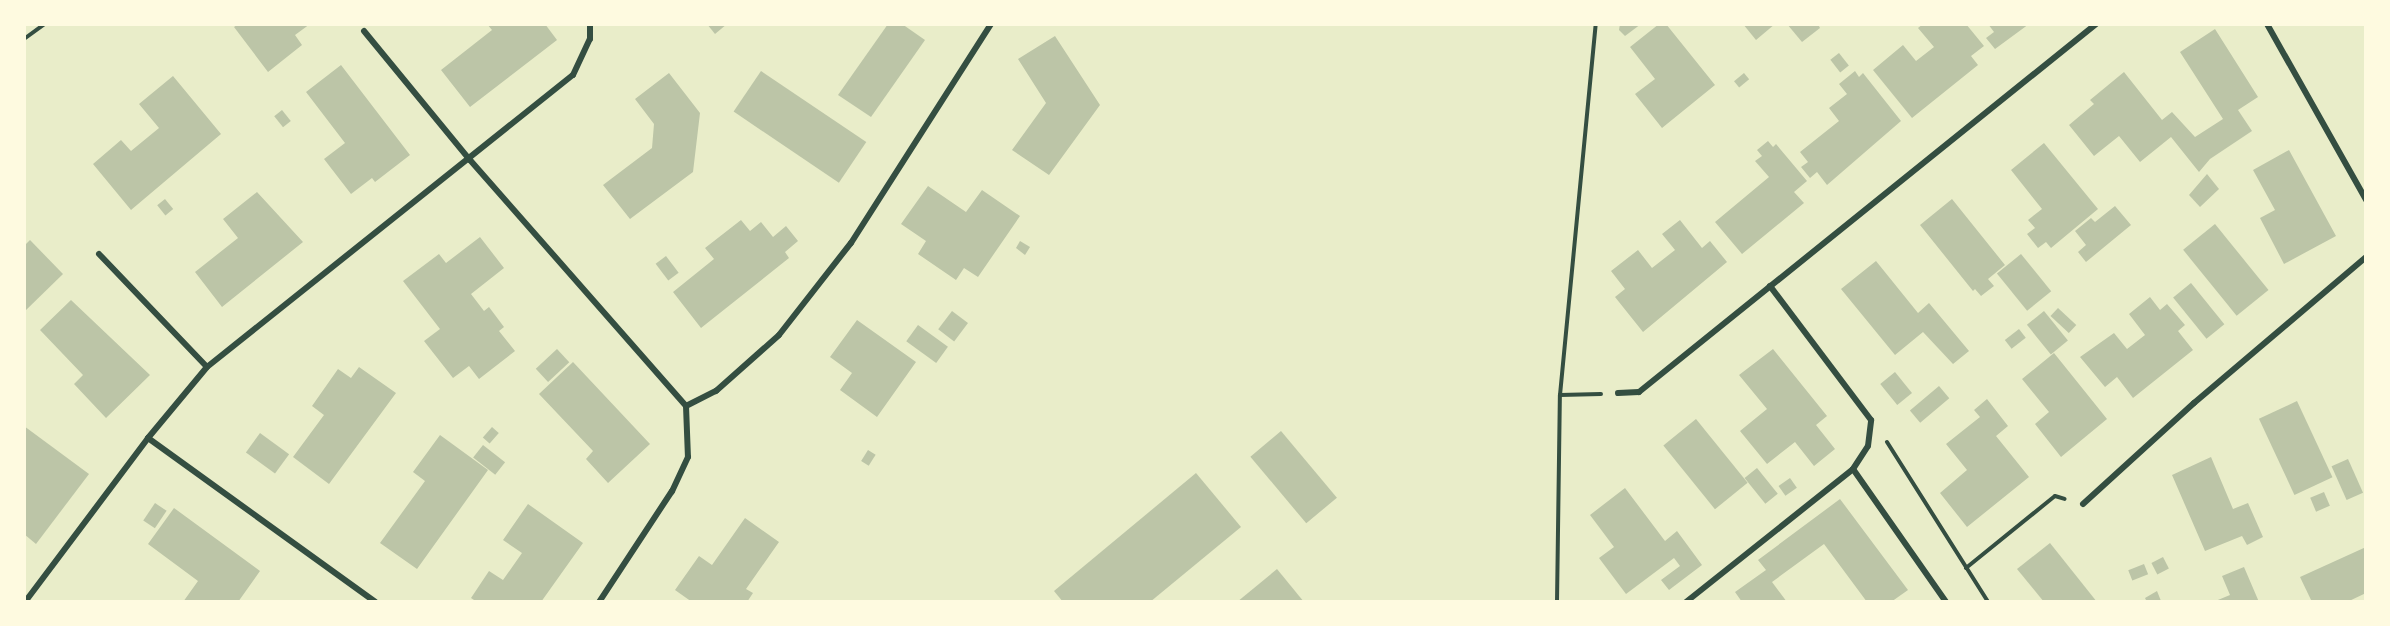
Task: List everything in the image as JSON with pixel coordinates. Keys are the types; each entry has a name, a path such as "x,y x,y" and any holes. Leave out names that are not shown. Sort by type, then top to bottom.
{"street":[{"path":"25,602 148,438 207,367 470,160 573,75 590,39 590,24"},
{"path":"686,406 716,391 779,335 851,243 991,24"},
{"path":"1618,393 1639,392 2096,24"},
{"path":"2267,24 2366,200"},
{"path":"364,31 470,160 686,406 688,457 672,491 599,602"},
{"path":"99,254 207,367"},
{"path":"2083,504 2194,403 2366,257"},
{"path":"1686,602 1853,469 1868,446 1870,420 1770,286"},
{"path":"148,438 375,602"},
{"path":"1853,469 1946,602"}],"path":[{"path":"24,39 45,24"},
{"path":"1557,602 1560,395 1596,24"},
{"path":"1560,395 1618,393"},
{"path":"1870,420 1988,602"},
{"path":"1966,568 2055,496 2083,504"}],"building":[{"path":"238,24 310,24 295,35 302,45 268,72 234,27"},
{"path":"487,24 545,24 557,40 470,107 441,70 492,30"},
{"path":"707,24 727,24 715,34"},
{"path":"888,24 902,24 925,40 871,117 838,95"},
{"path":"1620,24 1641,24 1625,36 1619,30"},
{"path":"1659,24 1666,24 1715,85 1662,128 1635,94 1655,79 1630,47"},
{"path":"1743,24 1775,24 1756,40"},
{"path":"1787,24 1818,24 1820,28 1802,42"},
{"path":"1923,24 1966,24 1984,46 1971,56 1978,65 1912,118 1873,70 1903,45 1916,61 1934,47 1918,28"},
{"path":"1988,24 2029,24 1995,49 1986,38 1994,32"},
{"path":"2215,29 2258,97 2238,110 2252,131 2210,159 2199,172 2171,137 2140,162 2119,136 2094,156 2069,125 2094,104 2090,100 2124,72 2162,120 2172,112 2195,137 2223,119 2180,52"},
{"path":"1055,36 1100,105 1049,175 1012,150 1046,103 1018,59"},
{"path":"1839,53 1849,66 1840,72 1830,60"},
{"path":"341,65 410,155 375,182 372,178 351,194 324,159 345,143 306,92"},
{"path":"761,71 866,142 839,183 734,112"},
{"path":"1855,71 1859,77 1863,73 1901,121 1827,185 1817,172 1810,178 1801,167 1808,162 1800,152 1839,121 1829,108 1847,94 1839,84"},
{"path":"669,73 700,113 693,172 630,219 603,185 652,148 654,124 635,99"},
{"path":"1744,73 1749,79 1739,87 1734,81"},
{"path":"173,76 221,134 131,210 93,164 121,140 131,151 159,128 139,104"},
{"path":"282,110 291,121 283,127 274,116"},
{"path":"1768,141 1773,147 1776,144 1807,181 1794,192 1804,203 1742,254 1715,222 1769,177 1755,161 1762,156 1757,150"},
{"path":"2044,143 2098,209 2051,248 2046,242 2038,248 2027,234 2035,228 2028,220 2042,209 2011,170"},
{"path":"2289,150 2336,236 2284,264 2260,218 2275,210 2253,170"},
{"path":"2207,174 2219,189 2200,207 2189,195"},
{"path":"928,186 966,212 982,190 1020,216 978,277 964,268 956,280 918,254 926,241 901,224"},
{"path":"257,192 303,242 222,307 195,272 238,238 223,219"},
{"path":"165,199 173,209 165,215 157,205"},
{"path":"1952,199 2005,265 1988,279 1994,286 1981,296 1975,289 1973,291 1920,225"},
{"path":"2115,206 2131,225 2086,262 2078,252 2086,245 2075,231 2091,218 2095,222"},
{"path":"741,220 750,231 761,222 773,237 786,226 798,241 785,252 789,258 701,328 673,292 714,259 705,248"},
{"path":"1680,220 1702,248 1710,241 1727,262 1643,332 1615,297 1625,289 1611,271 1638,250 1652,268 1675,250 1662,234"},
{"path":"2215,224 2268,290 2237,316 2183,250"},
{"path":"480,237 504,268 471,294 484,311 489,307 504,327 499,331 515,351 479,379 469,366 453,378 424,341 440,329 403,281 439,254 446,263"},
{"path":"30,240 63,274 24,312 24,246"},
{"path":"1020,241 1030,247 1025,255 1016,248"},
{"path":"2021,254 2051,291 2027,311 1997,274"},
{"path":"666,256 679,273 668,281 656,264"},
{"path":"1876,261 1918,313 1929,303 1969,351 1953,364 1923,332 1895,355 1841,289"},
{"path":"2191,283 2224,324 2206,339 2173,297"},
{"path":"2150,297 2160,310 2167,304 2185,325 2178,331 2193,350 2133,398 2117,377 2105,387 2080,357 2114,333 2127,349 2145,335 2129,314"},
{"path":"71,300 150,375 106,418 74,384 83,375 40,330"},
{"path":"2058,308 2076,325 2069,333 2050,316"},
{"path":"952,311 968,323 954,341 938,329"},
{"path":"2044,311 2068,341 2051,354 2027,325"},
{"path":"857,320 916,362 877,417 840,390 852,373 830,357"},
{"path":"918,325 948,347 936,363 906,341"},
{"path":"2019,329 2026,338 2012,349 2005,340"},
{"path":"557,349 569,362 548,382 536,369"},
{"path":"1773,349 1827,416 1816,425 1835,449 1814,466 1795,442 1767,464 1740,431 1767,409 1739,375"},
{"path":"2054,353 2107,419 2061,457 2035,424 2049,412 2022,379"},
{"path":"573,362 650,444 608,483 586,459 593,451 539,394"},
{"path":"359,367 396,393 329,484 293,457 324,415 312,406 338,369 351,378"},
{"path":"1895,372 1912,393 1897,405 1880,384"},
{"path":"1939,386 1949,398 1920,423 1910,410"},
{"path":"1987,399 2008,426 1996,436 2029,477 1967,527 1940,493 1967,470 1946,444 1980,417 1974,410"},
{"path":"2297,401 2332,477 2294,495 2259,419"},
{"path":"1696,419 1748,483 1715,509 1663,445"},
{"path":"24,426 89,474 36,544 24,534"},
{"path":"492,427 499,433 490,443 483,438"},
{"path":"1281,431 1337,498 1306,523 1250,457"},
{"path":"260,433 289,454 275,474 246,452"},
{"path":"440,435 488,470 417,569 380,543 425,481 413,472"},
{"path":"483,445 505,462 495,475 473,458"},
{"path":"868,450 876,455 869,466 861,461"},
{"path":"2211,457 2233,509 2248,503 2263,537 2247,545 2242,536 2205,551 2172,475"},
{"path":"2348,459 2363,493 2347,500 2332,466"},
{"path":"1757,468 1778,494 1765,504 1745,478"},
{"path":"1196,473 1241,527 1150,602 1063,602 1054,591"},
{"path":"1790,478 1797,488 1785,496 1779,486"},
{"path":"1625,488 1665,541 1677,531 1702,565 1669,590 1661,580 1680,566 1674,558 1626,594 1599,558 1614,547 1590,515"},
{"path":"2324,492 2330,506 2316,512 2310,498"},
{"path":"1840,499 1908,590 1891,602 1867,602 1824,544 1772,582 1787,602 1742,602 1735,592 1766,570 1758,560"},
{"path":"155,503 167,511 155,528 143,520"},
{"path":"528,504 583,543 541,602 477,602 471,598 489,571 503,580 522,553 503,540"},
{"path":"174,508 260,571 238,602 183,602 198,581 148,544"},
{"path":"745,518 779,542 746,589 753,593 747,602 692,602 675,590 699,556 712,565"},
{"path":"2050,543 2097,602 2044,602 2017,569"},
{"path":"2366,547 2366,593 2347,602 2312,602 2300,577"},
{"path":"2163,557 2169,569 2157,574 2151,563"},
{"path":"2144,564 2148,574 2132,581 2128,570"},
{"path":"2244,567 2259,602 2213,602 2230,595 2222,576"},
{"path":"1277,569 1304,602 1237,602"},
{"path":"2157,591 2161,601 2147,602 2145,598"}]}
